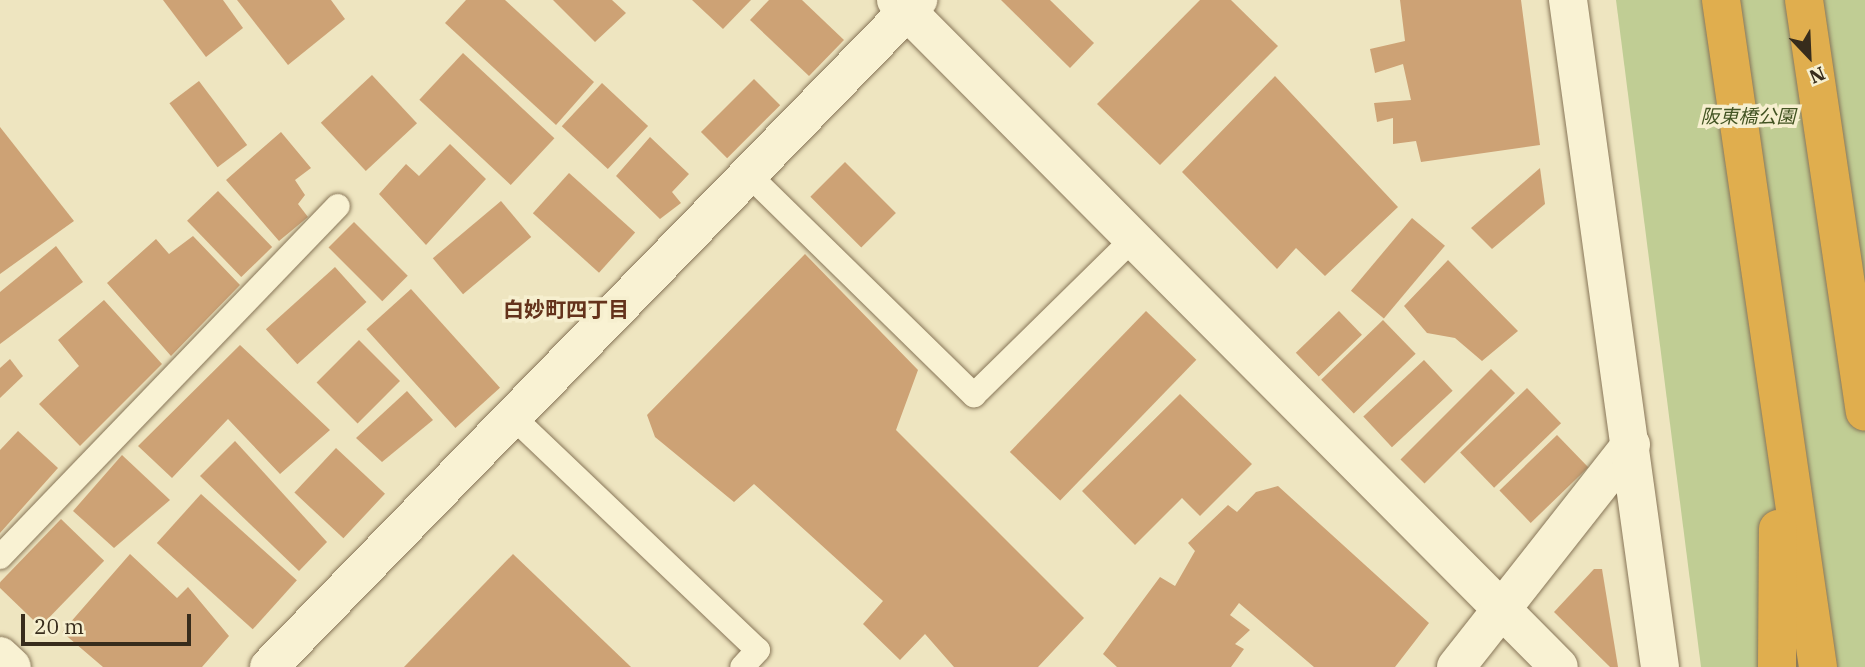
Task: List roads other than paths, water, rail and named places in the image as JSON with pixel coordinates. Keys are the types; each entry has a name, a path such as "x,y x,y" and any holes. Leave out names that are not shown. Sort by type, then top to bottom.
{"highway":[{"path":"1721,0 1818,667"},
{"path":"1804,0 1865,411"},
{"path":"1777,667 1779,405"}],"street":[{"path":"1567,0 1660,667"},
{"path":"270,667 749,175 907,4 1133,239 1559,667"},
{"path":"1456,667 1503,611 1631,445"},
{"path":"0,656 12,667"}],"lane":[{"path":"749,175 974,395 1133,239"},
{"path":"0,557 338,206"},
{"path":"513,417 758,650 742,667"}],"district":[{"name":"白妙町四丁目","path":"566,309"}],"park label":[{"name":"阪東橋公園","path":"1748,117"}]}
